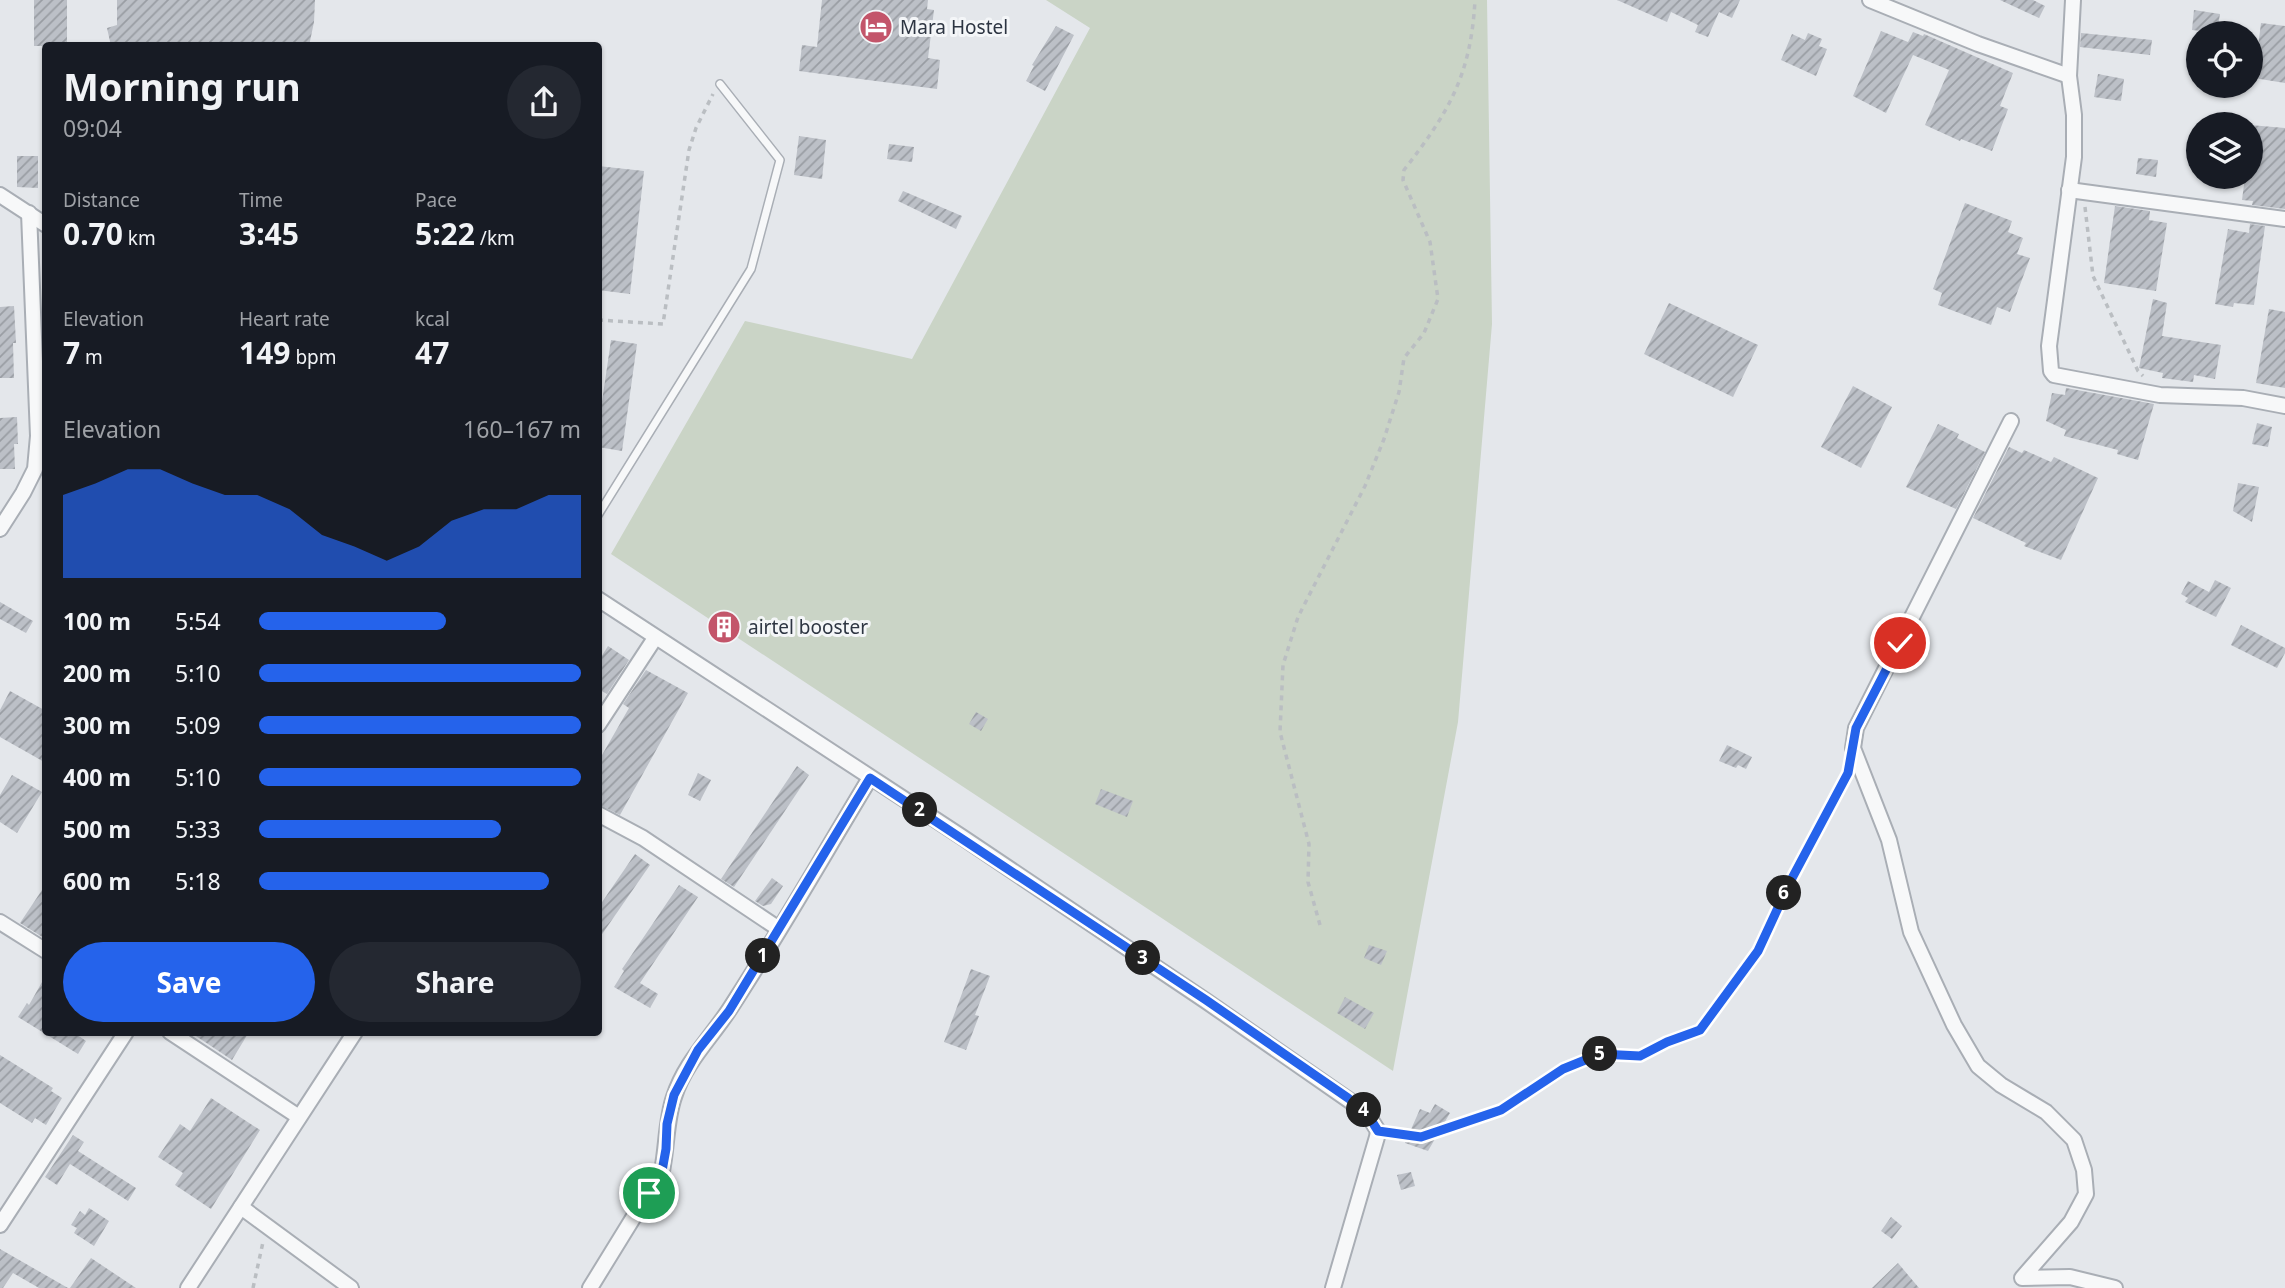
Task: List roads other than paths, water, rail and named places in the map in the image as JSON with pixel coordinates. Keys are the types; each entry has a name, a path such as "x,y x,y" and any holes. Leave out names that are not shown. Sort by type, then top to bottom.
{"street":[{"path":"1870,0 1978,44 2069,76"},
{"path":"2073,0 2069,76 2074,116 2076,190 2049,346 2051,371 2054,375 2160,395 2243,398 2285,406"},
{"path":"2076,190 2285,219"},
{"path":"0,195 42,222"},
{"path":"0,529 35,469 38,436 29,214"},
{"path":"2011,421 1856,728 1853,748 1889,840 1911,932 1954,1025 1978,1066 2001,1085 2046,1112 2074,1140 2084,1170 2086,1194 2071,1222 2022,1278 2070,1276 2116,1288"},
{"path":"602,602 1160,969 1366,1112 1378,1131 1333,1288"},
{"path":"602,719 655,638"},
{"path":"590,1288 662,1171 667,1124 674,1095 698,1050 729,1011 870,778"},
{"path":"602,816 643,838 779,929"},
{"path":"0,922 42,948"},
{"path":"0,1225 123,1036"},
{"path":"176,1036 299,1117"},
{"path":"188,1288 352,1036"},
{"path":"241,1207 351,1288"}],"lane":[{"path":"602,509 751,268 780,160 720,84"}],"place":[{"name":"Mara Hostel","path":"876,27"},
{"name":"airtel booster","path":"724,627"}]}
